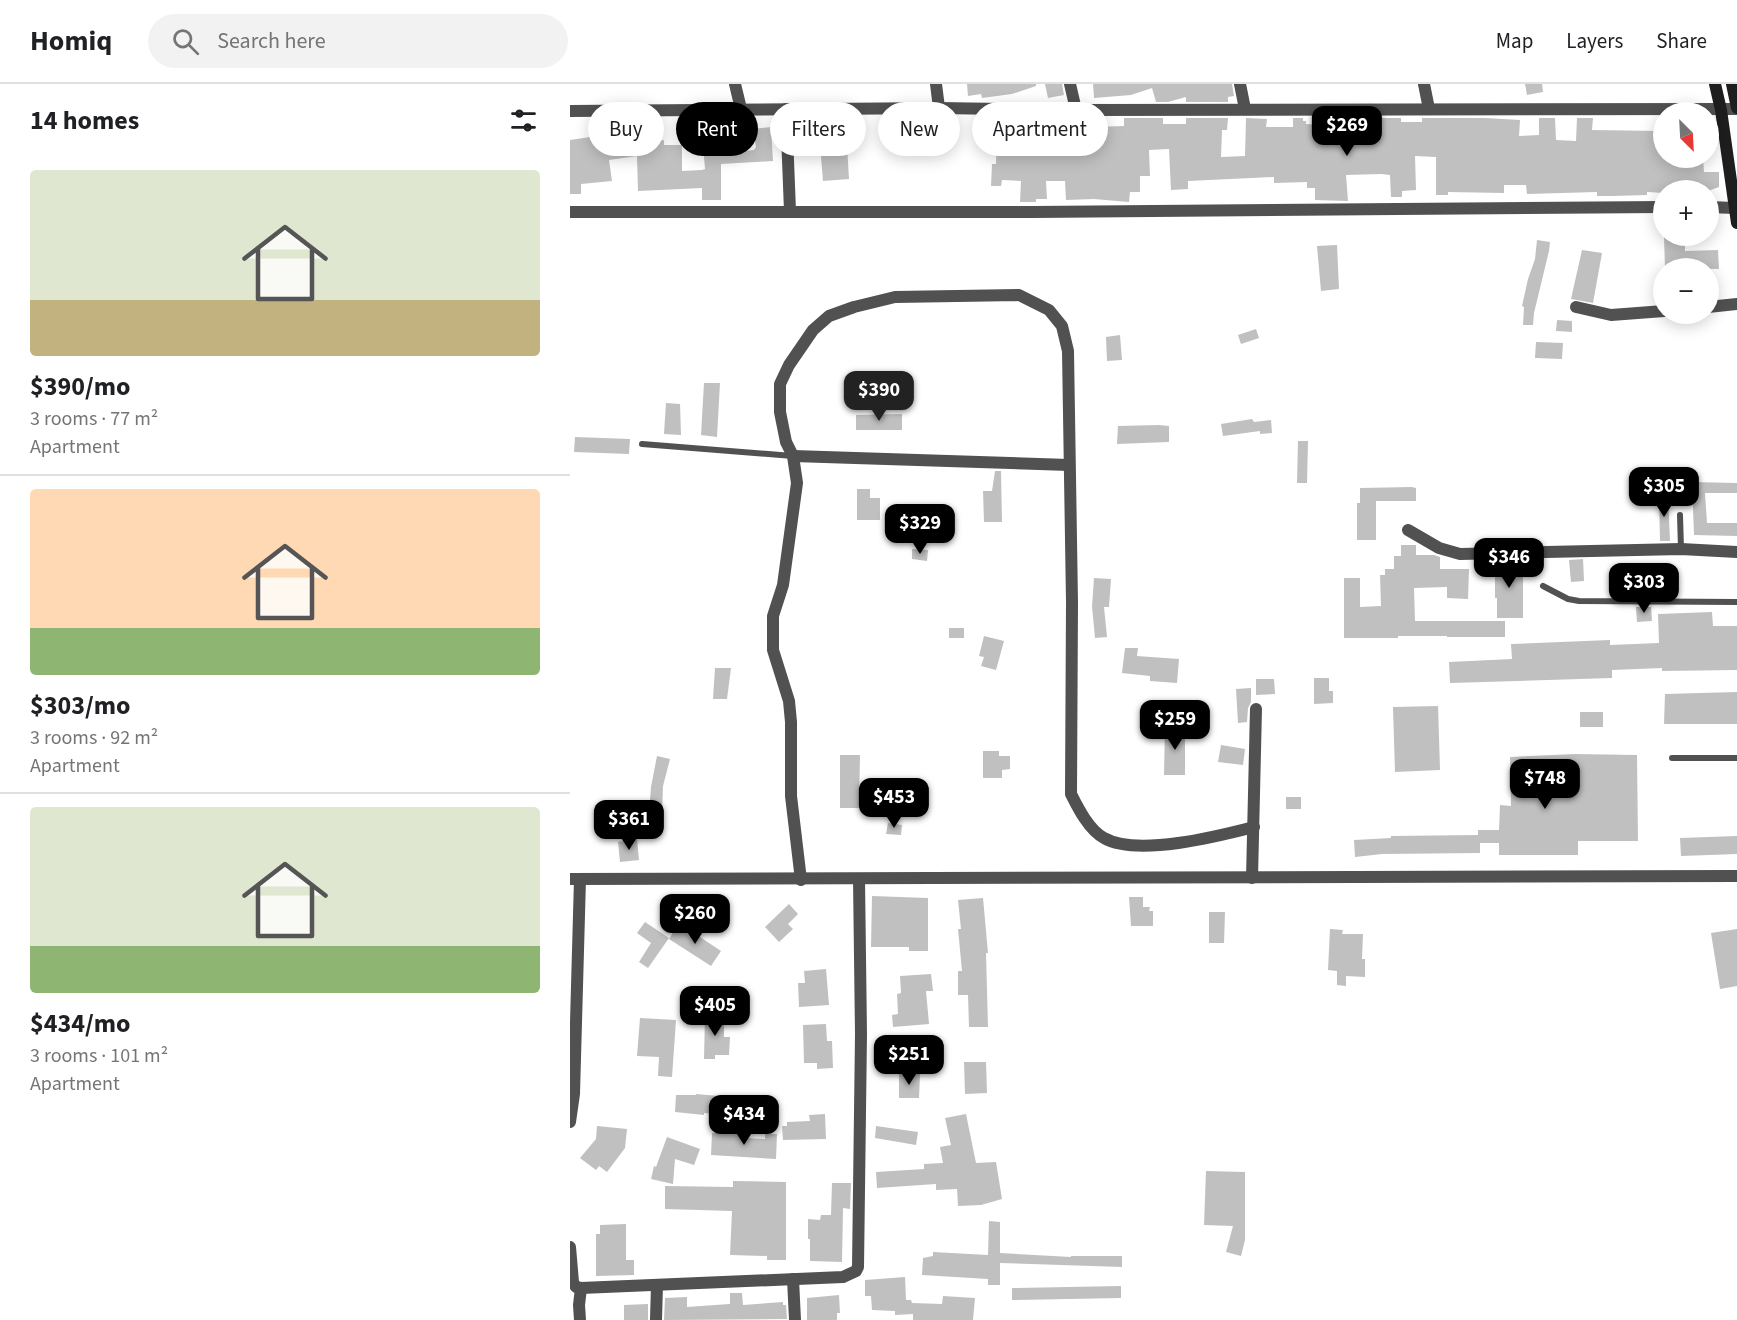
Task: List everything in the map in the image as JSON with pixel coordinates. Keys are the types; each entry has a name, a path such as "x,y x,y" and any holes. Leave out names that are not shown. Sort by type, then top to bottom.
{"main road":[{"path":"1715,84 1734,180 1736,217"},
{"path":"1734,91 1737,108"}],"street":[{"path":"735,84 739,102"},
{"path":"936,84 938,102"},
{"path":"1070,84 1074,102"},
{"path":"1239,84 1245,109"},
{"path":"1424,84 1429,109"},
{"path":"1108,110 1721,110 1737,108"},
{"path":"570,111 676,110"},
{"path":"788,156 790,211"},
{"path":"570,212 1033,212 1653,207"},
{"path":"1719,211 1736,217"},
{"path":"801,880 790,796 789,701 773,650 772,616 783,585 797,483 793,456 786,442 780,412 780,384 789,365 813,330 829,316 895,297 1020,295 1049,310 1062,326 1068,351 1072,602 1071,794 1080,813 1103,838 1124,844 1168,845 1254,827"},
{"path":"1719,306 1737,304"},
{"path":"1576,307 1611,315 1653,312"},
{"path":"793,456 1069,465"},
{"path":"1408,530 1439,548 1460,554 1681,549 1737,552"},
{"path":"1252,878 1257,710"},
{"path":"570,1122 574,1094 575,879 1737,876"},
{"path":"570,1247 573,1282 576,1287 581,1288 843,1277 856,1271 858,1267 861,1034 859,879"},
{"path":"793,1279 795,1320"},
{"path":"657,1285 657,1320"},
{"path":"580,1320 581,1288"}],"lane":[{"path":"642,444 793,456"},
{"path":"1680,515 1681,549"},
{"path":"1543,586 1579,601 1737,602"},
{"path":"1672,758 1737,758"}],"building":[{"path":"967,84 1036,84 1036,86 1012,94 982,98 981,94 968,96"},
{"path":"1045,84 1062,84 1064,95 1048,98"},
{"path":"1093,84 1232,84 1234,96 1228,97 1228,102 1186,102 1186,97 1168,102 1156,102 1152,88 1131,95 1094,98"},
{"path":"1525,84 1542,84 1543,92 1527,95"},
{"path":"1124,118 1163,118 1163,124 1186,124 1186,118 1228,118 1227,130 1222,130 1221,157 1245,156 1246,118 1267,119 1266,127 1293,127 1293,118 1303,118 1306,124 1324,125 1369,118 1401,118 1401,122 1422,122 1422,118 1520,120 1519,136 1539,135 1539,118 1555,118 1556,140 1576,141 1577,118 1593,118 1592,130 1653,131 1653,168 1704,168 1704,172 1719,172 1719,180 1653,180 1653,192 1647,192 1647,195 1597,196 1597,192 1527,194 1526,185 1504,185 1504,193 1448,192 1448,195 1436,195 1436,157 1415,156 1416,190 1402,191 1402,197 1391,197 1390,175 1346,175 1348,201 1315,200 1315,188 1307,188 1307,182 1274,183 1274,177 1188,181 1188,189 1171,190 1169,149 1149,150 1150,176 1140,176 1140,192 1130,192 1129,202 1094,199 1066,200 1065,181 1046,181 1047,199 1020,202 1021,181 1002,180 1001,186 991,186 992,164 996,164 996,156 1108,156 1108,126 1124,126"},
{"path":"770,127 770,156 773,156 773,161 721,164 721,200 702,200 702,188 638,191 637,156 664,156 664,145 676,145 676,156 682,156 682,171 705,169 704,156 758,156 758,128"},
{"path":"588,137 588,156 637,156 609,160 612,181 581,184 581,194 570,194 570,140"},
{"path":"821,156 848,156 849,179 823,181"},
{"path":"1537,240 1550,242 1549,251 1533,325 1523,325 1524,307 1522,306 1535,259"},
{"path":"1337,245 1339,289 1321,291 1317,246"},
{"path":"1664,246 1685,246 1685,251 1718,250 1718,258 1665,258"},
{"path":"1582,250 1602,253 1593,303 1571,299"},
{"path":"1557,320 1572,321 1572,332 1556,331"},
{"path":"1256,329 1259,338 1241,344 1238,335"},
{"path":"1120,335 1122,360 1107,361 1106,337"},
{"path":"1536,342 1563,343 1562,359 1535,358"},
{"path":"704,383 720,383 717,437 701,435"},
{"path":"666,403 680,404 681,435 664,434"},
{"path":"902,414 902,430 856,430 856,415"},
{"path":"1252,419 1254,422 1271,420 1272,433 1260,434 1260,431 1223,436 1221,424"},
{"path":"1118,426 1169,426 1169,442 1117,444"},
{"path":"575,437 630,439 629,454 574,452"},
{"path":"1298,441 1308,441 1307,483 1297,483"},
{"path":"995,471 1001,471 1002,522 984,522 983,491 992,491"},
{"path":"1692,482 1737,483 1737,493 1705,493 1707,523 1737,523 1737,536 1694,535"},
{"path":"1360,488 1416,488 1416,501 1376,501 1376,540 1357,540 1357,503 1360,503"},
{"path":"857,489 870,489 870,498 880,498 880,520 857,520"},
{"path":"1659,494 1668,494 1670,541 1660,541"},
{"path":"1401,545 1416,545 1416,555 1440,557 1440,569 1469,569 1468,599 1447,598 1447,587 1414,588 1415,621 1505,621 1505,637 1344,638 1344,578 1360,578 1360,607 1381,606 1380,575 1385,575 1385,569 1394,569 1394,556 1401,556"},
{"path":"912,549 928,550 927,561 912,559"},
{"path":"1583,559 1584,581 1571,582 1569,560"},
{"path":"1523,561 1523,618 1497,618 1495,570 1489,569 1490,562"},
{"path":"1094,578 1111,579 1109,607 1104,607 1107,637 1095,638 1092,606"},
{"path":"1636,607 1651,607 1652,621 1637,622"},
{"path":"1712,612 1713,626 1737,626 1737,670 1662,671 1662,668 1612,670 1612,678 1450,683 1449,662 1512,659 1511,644 1610,640 1610,645 1659,643 1658,614"},
{"path":"949,628 964,628 964,638 949,638"},
{"path":"984,636 1004,641 996,670 981,666 984,657 979,656"},
{"path":"1125,648 1138,648 1137,656 1179,659 1177,683 1150,681 1150,676 1122,673"},
{"path":"715,668 731,668 727,699 713,699"},
{"path":"1314,678 1329,678 1329,691 1333,691 1333,703 1314,704"},
{"path":"1256,679 1274,679 1275,694 1256,695"},
{"path":"1251,688 1247,722 1238,723 1236,689"},
{"path":"1737,692 1737,724 1664,724 1665,694"},
{"path":"1438,706 1440,770 1395,772 1393,707"},
{"path":"1580,712 1603,712 1603,727 1580,727"},
{"path":"1165,726 1185,726 1185,775 1164,775"},
{"path":"1221,745 1245,749 1243,765 1218,762"},
{"path":"983,751 999,751 999,756 1010,756 1010,769 1002,770 1002,778 983,778"},
{"path":"1575,754 1637,755 1638,841 1578,841 1578,855 1499,855 1499,843 1480,843 1480,853 1382,854 1355,857 1354,840 1391,838 1391,836 1478,835 1478,830 1499,830 1500,805 1511,806 1510,757"},
{"path":"840,755 860,755 859,808 840,808"},
{"path":"657,756 670,759 663,786 662,813 649,812"},
{"path":"1286,797 1301,797 1301,809 1286,809"},
{"path":"888,823 902,825 901,835 886,834"},
{"path":"1737,836 1737,854 1681,856 1680,838"},
{"path":"637,839 639,860 620,862 618,842"},
{"path":"872,896 928,898 928,951 909,951 909,947 871,947"},
{"path":"1129,897 1143,897 1143,907 1150,907 1149,911 1153,911 1153,926 1131,926"},
{"path":"983,898 988,953 986,953 988,1027 969,1027 968,995 958,995 958,971 962,971 958,900"},
{"path":"789,904 798,914 788,924 793,929 779,942 765,927"},
{"path":"1209,912 1225,912 1224,943 1209,943"},
{"path":"645,922 669,938 648,968 639,962 651,943 637,933"},
{"path":"679,923 721,951 711,966 669,939"},
{"path":"1330,929 1343,930 1342,934 1363,934 1362,959 1365,959 1365,977 1346,976 1346,986 1337,985 1337,971 1328,970"},
{"path":"1737,929 1737,986 1720,989 1711,933"},
{"path":"826,969 829,1005 799,1007 798,983 805,983 804,971"},
{"path":"931,974 933,991 926,991 929,1024 893,1027 892,1015 898,1014 897,994 901,993 900,976"},
{"path":"705,1015 724,1015 724,1037 730,1037 729,1055 715,1055 715,1059 704,1059"},
{"path":"640,1018 676,1020 672,1077 658,1076 659,1057 637,1056"},
{"path":"826,1024 827,1041 832,1041 833,1068 817,1069 817,1063 804,1063 803,1025"},
{"path":"964,1062 986,1062 987,1093 965,1094"},
{"path":"899,1073 920,1074 919,1098 899,1098"},
{"path":"676,1095 719,1096 718,1114 675,1112"},
{"path":"825,1114 826,1139 783,1140 782,1126 787,1126 787,1122 810,1121 809,1115"},
{"path":"966,1114 976,1163 996,1162 1002,1199 981,1205 958,1206 957,1189 936,1190 936,1184 877,1188 876,1172 924,1169 924,1164 943,1163 940,1147 951,1145 945,1118"},
{"path":"597,1126 627,1129 625,1148 607,1172 599,1166 596,1170 580,1158 596,1139"},
{"path":"876,1126 918,1132 916,1145 875,1138"},
{"path":"712,1133 746,1134 746,1138 765,1139 765,1134 777,1134 776,1159 711,1155"},
{"path":"667,1137 700,1149 694,1165 675,1159 673,1184 651,1179 654,1166 656,1167"},
{"path":"1206,1171 1245,1172 1245,1240 1241,1256 1226,1252 1233,1226 1204,1225"},
{"path":"733,1181 786,1182 786,1260 767,1260 767,1256 730,1255 732,1211 665,1209 665,1186 733,1187"},
{"path":"832,1183 851,1183 850,1209 843,1208 842,1262 810,1261 808,1219 820,1220 821,1215 831,1215"},
{"path":"989,1221 1000,1222 1000,1253 1071,1257 1122,1256 1122,1267 1000,1263 1000,1285 988,1285 988,1279 922,1275 923,1258 933,1256 933,1252 988,1255"},
{"path":"626,1224 626,1260 634,1260 634,1275 596,1276 596,1234 600,1234 600,1225"},
{"path":"905,1277 906,1300 911,1300 912,1303 942,1304 943,1296 975,1298 973,1320 913,1320 913,1314 895,1315 895,1311 872,1310 871,1296 865,1296 865,1280"},
{"path":"1121,1286 1121,1298 1012,1300 1012,1288"},
{"path":"730,1293 742,1293 743,1305 783,1302 783,1305 786,1305 787,1319 664,1320 665,1298 687,1297 687,1307 730,1304"},
{"path":"839,1295 840,1313 837,1313 837,1320 807,1320 807,1298"},
{"path":"648,1304 648,1320 624,1320 624,1305"}]}
